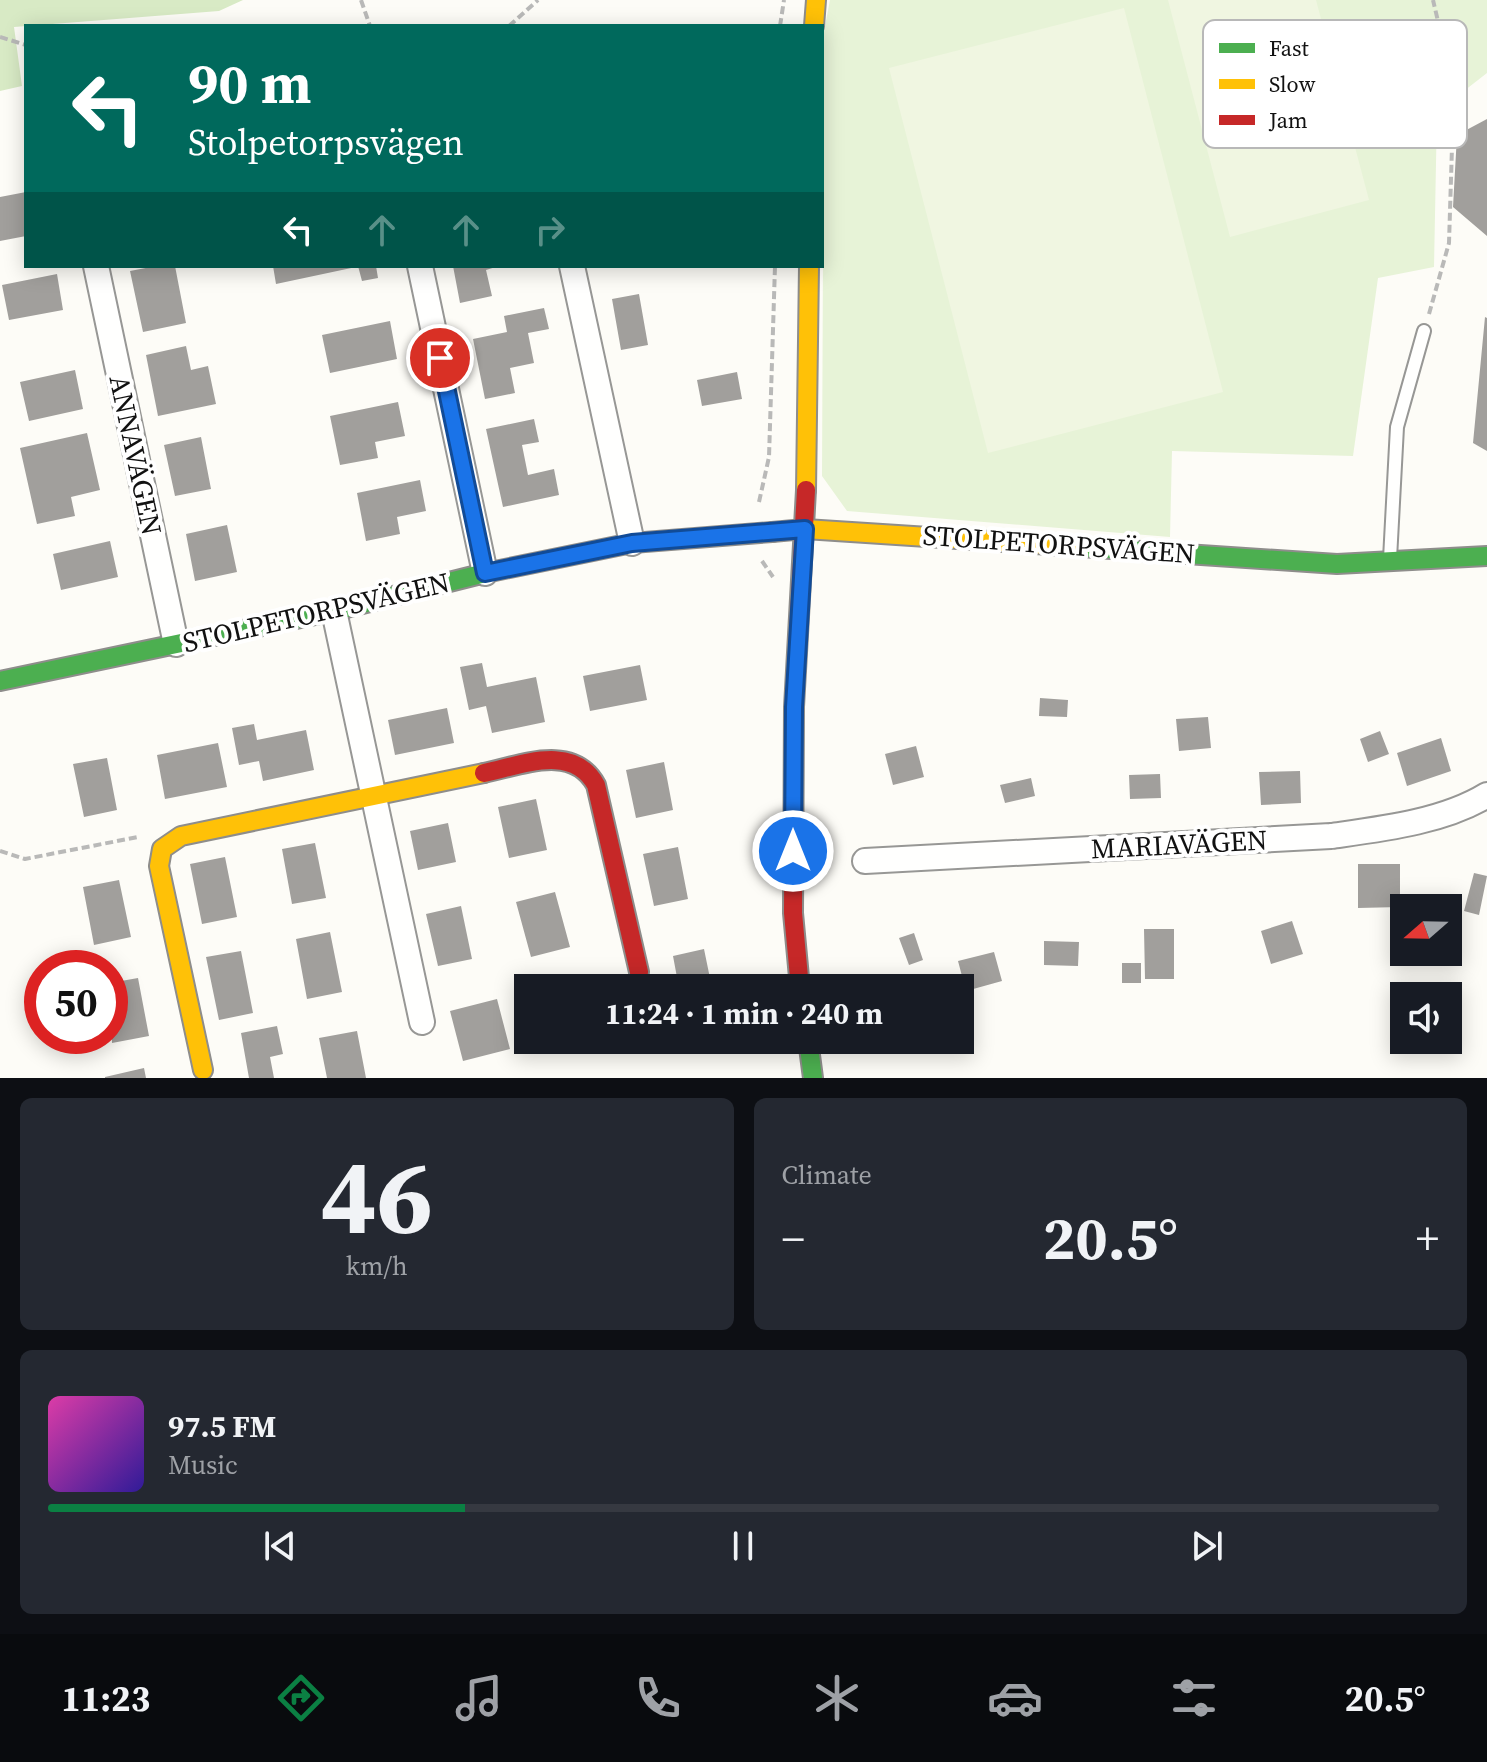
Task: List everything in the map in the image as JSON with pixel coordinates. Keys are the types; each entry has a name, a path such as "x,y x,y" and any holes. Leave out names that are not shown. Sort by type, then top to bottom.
{"street":[{"path":"814,24 816,0"},
{"name":"ANNAVÄGEN","path":"96,268 176,644"},
{"path":"420,268 485,573"},
{"path":"572,268 632,543"},
{"path":"799,974 793,913 794,718 805,529 809,268"},
{"name":"STOLPETORPSVÄGEN","path":"0,681 334,611 485,573 632,543 805,529 1337,564 1487,556"},
{"path":"334,611 376,795 422,1022"},
{"path":"203,1070 159,866 162,849 181,836 555,758 573,761 590,772 596,785 639,972"},
{"name":"MARIAVÄGEN","path":"865,861 1331,836 1396,825 1471,805 1487,795"},
{"path":"810,1054 813,1078"}],"lane":[{"path":"1390,562 1393,455 1424,331"}],"path":[{"path":"361,0 369,24"},
{"path":"511,24 538,0"},
{"path":"780,24 784,0"},
{"path":"1433,0 1438,20"},
{"path":"0,37 24,44"},
{"path":"1424,331 1449,243 1452,148"},
{"path":"0,851 25,859 142,837 162,849"}],"green space":[{"path":"0,0 243,0 219,11 14,27 22,86 0,91"},
{"path":"830,0 1487,0 1487,73 1467,89 1467,20 1203,20 1203,148 1436,148 1434,267 1378,278 1353,456 1172,451 1170,537 847,511 822,476 824,31"},
{"path":"1168,0 1316,0 1321,20 1203,20 1203,134"},
{"path":"1124,8 1223,392 988,453 889,68"},
{"path":"1207,148 1355,148 1369,200 1230,237"}],"building":[{"path":"1487,119 1487,236 1453,207 1456,148 1467,148 1467,130"},
{"path":"24,192 24,236 0,241 0,197"},
{"path":"175,268 186,323 143,332 130,271"},
{"path":"273,268 351,268 276,284"},
{"path":"359,268 376,268 378,278 362,281"},
{"path":"453,268 492,268 486,270 492,296 460,303"},
{"path":"57,274 63,310 9,320 2,285"},
{"path":"639,294 648,345 621,350 612,299"},
{"path":"544,308 549,329 528,333 534,363 510,368 515,393 485,399 473,339 507,332 504,316"},
{"path":"1487,318 1487,451 1473,443"},
{"path":"390,321 397,359 330,373 322,335"},
{"path":"186,346 191,370 208,366 216,404 158,416 146,355"},
{"path":"75,370 83,409 29,421 20,382"},
{"path":"737,372 742,399 702,406 697,380"},
{"path":"398,402 405,436 375,442 378,458 340,465 330,416"},
{"path":"534,419 539,442 522,445 528,475 554,469 559,495 503,507 486,429"},
{"path":"87,433 100,490 71,497 75,516 37,524 20,448"},
{"path":"201,437 211,489 175,496 164,445"},
{"path":"420,480 426,511 397,517 400,534 366,541 357,493"},
{"path":"227,525 237,572 195,581 186,534"},
{"path":"110,541 118,577 61,590 53,554"},
{"path":"482,663 487,687 536,677 545,722 492,733 486,706 469,710 460,667"},
{"path":"640,665 647,700 590,711 583,676"},
{"path":"1040,698 1068,700 1067,717 1039,716"},
{"path":"447,708 454,743 395,755 388,720"},
{"path":"1208,717 1211,748 1179,751 1176,719"},
{"path":"254,724 257,740 306,730 314,770 263,781 259,761 239,765 232,728"},
{"path":"1380,731 1389,754 1368,762 1360,739"},
{"path":"1441,738 1451,771 1407,786 1397,753"},
{"path":"218,743 227,787 165,799 157,755"},
{"path":"916,746 924,777 893,785 885,754"},
{"path":"107,758 117,810 84,817 73,764"},
{"path":"664,762 673,810 636,818 626,770"},
{"path":"1300,771 1301,803 1261,805 1259,772"},
{"path":"1160,774 1161,798 1130,799 1129,775"},
{"path":"1031,778 1035,796 1005,803 1000,785"},
{"path":"536,799 547,850 509,858 498,807"},
{"path":"448,823 456,862 418,870 410,831"},
{"path":"315,843 326,898 292,904 282,849"},
{"path":"678,847 688,899 654,906 643,854"},
{"path":"225,857 237,917 202,924 190,864"},
{"path":"1358,864 1400,864 1400,894 1390,894 1390,907 1358,908"},
{"path":"1474,873 1487,876 1479,915 1464,911"},
{"path":"119,880 131,937 94,945 83,887"},
{"path":"555,892 570,947 531,957 516,902"},
{"path":"461,906 472,959 438,966 426,914"},
{"path":"1292,921 1303,954 1271,964 1261,931"},
{"path":"1144,929 1174,929 1174,979 1145,979"},
{"path":"330,932 342,992 307,999 296,939"},
{"path":"914,933 923,960 909,965 899,938"},
{"path":"1044,941 1079,942 1078,966 1044,965"},
{"path":"704,949 709,974 676,974 673,956"},
{"path":"241,951 253,1013 219,1020 206,957"},
{"path":"994,952 1002,981 974,989 974,974 961,974 958,961"},
{"path":"1122,963 1141,963 1141,983 1122,983"},
{"path":"138,978 149,1036 128,1040 128,980"},
{"path":"497,999 510,1049 463,1061 450,1011"},
{"path":"277,1026 283,1054 270,1057 274,1078 249,1078 241,1033"},
{"path":"357,1031 366,1078 327,1078 319,1038"},
{"path":"144,1068 146,1078 105,1078 105,1077"}],"traffic: fast":[{"path":"0,681 334,611 485,573 632,543 772,532"},
{"path":"1081,547 1337,564 1487,556"},
{"path":"810,1054 813,1078"}],"traffic: slow":[{"path":"814,24 816,0"},
{"path":"806,490 809,268"},
{"path":"772,532 805,529 1081,547"},
{"path":"203,1070 159,866 162,849 181,836 484,773"}],"traffic: jam":[{"path":"799,974 793,913 794,707 806,490"},
{"path":"484,773 546,760 574,764 586,772 596,785 639,972"}],"route":[{"path":"440,358 485,573 632,543 805,529 794,707 793,851"}]}
